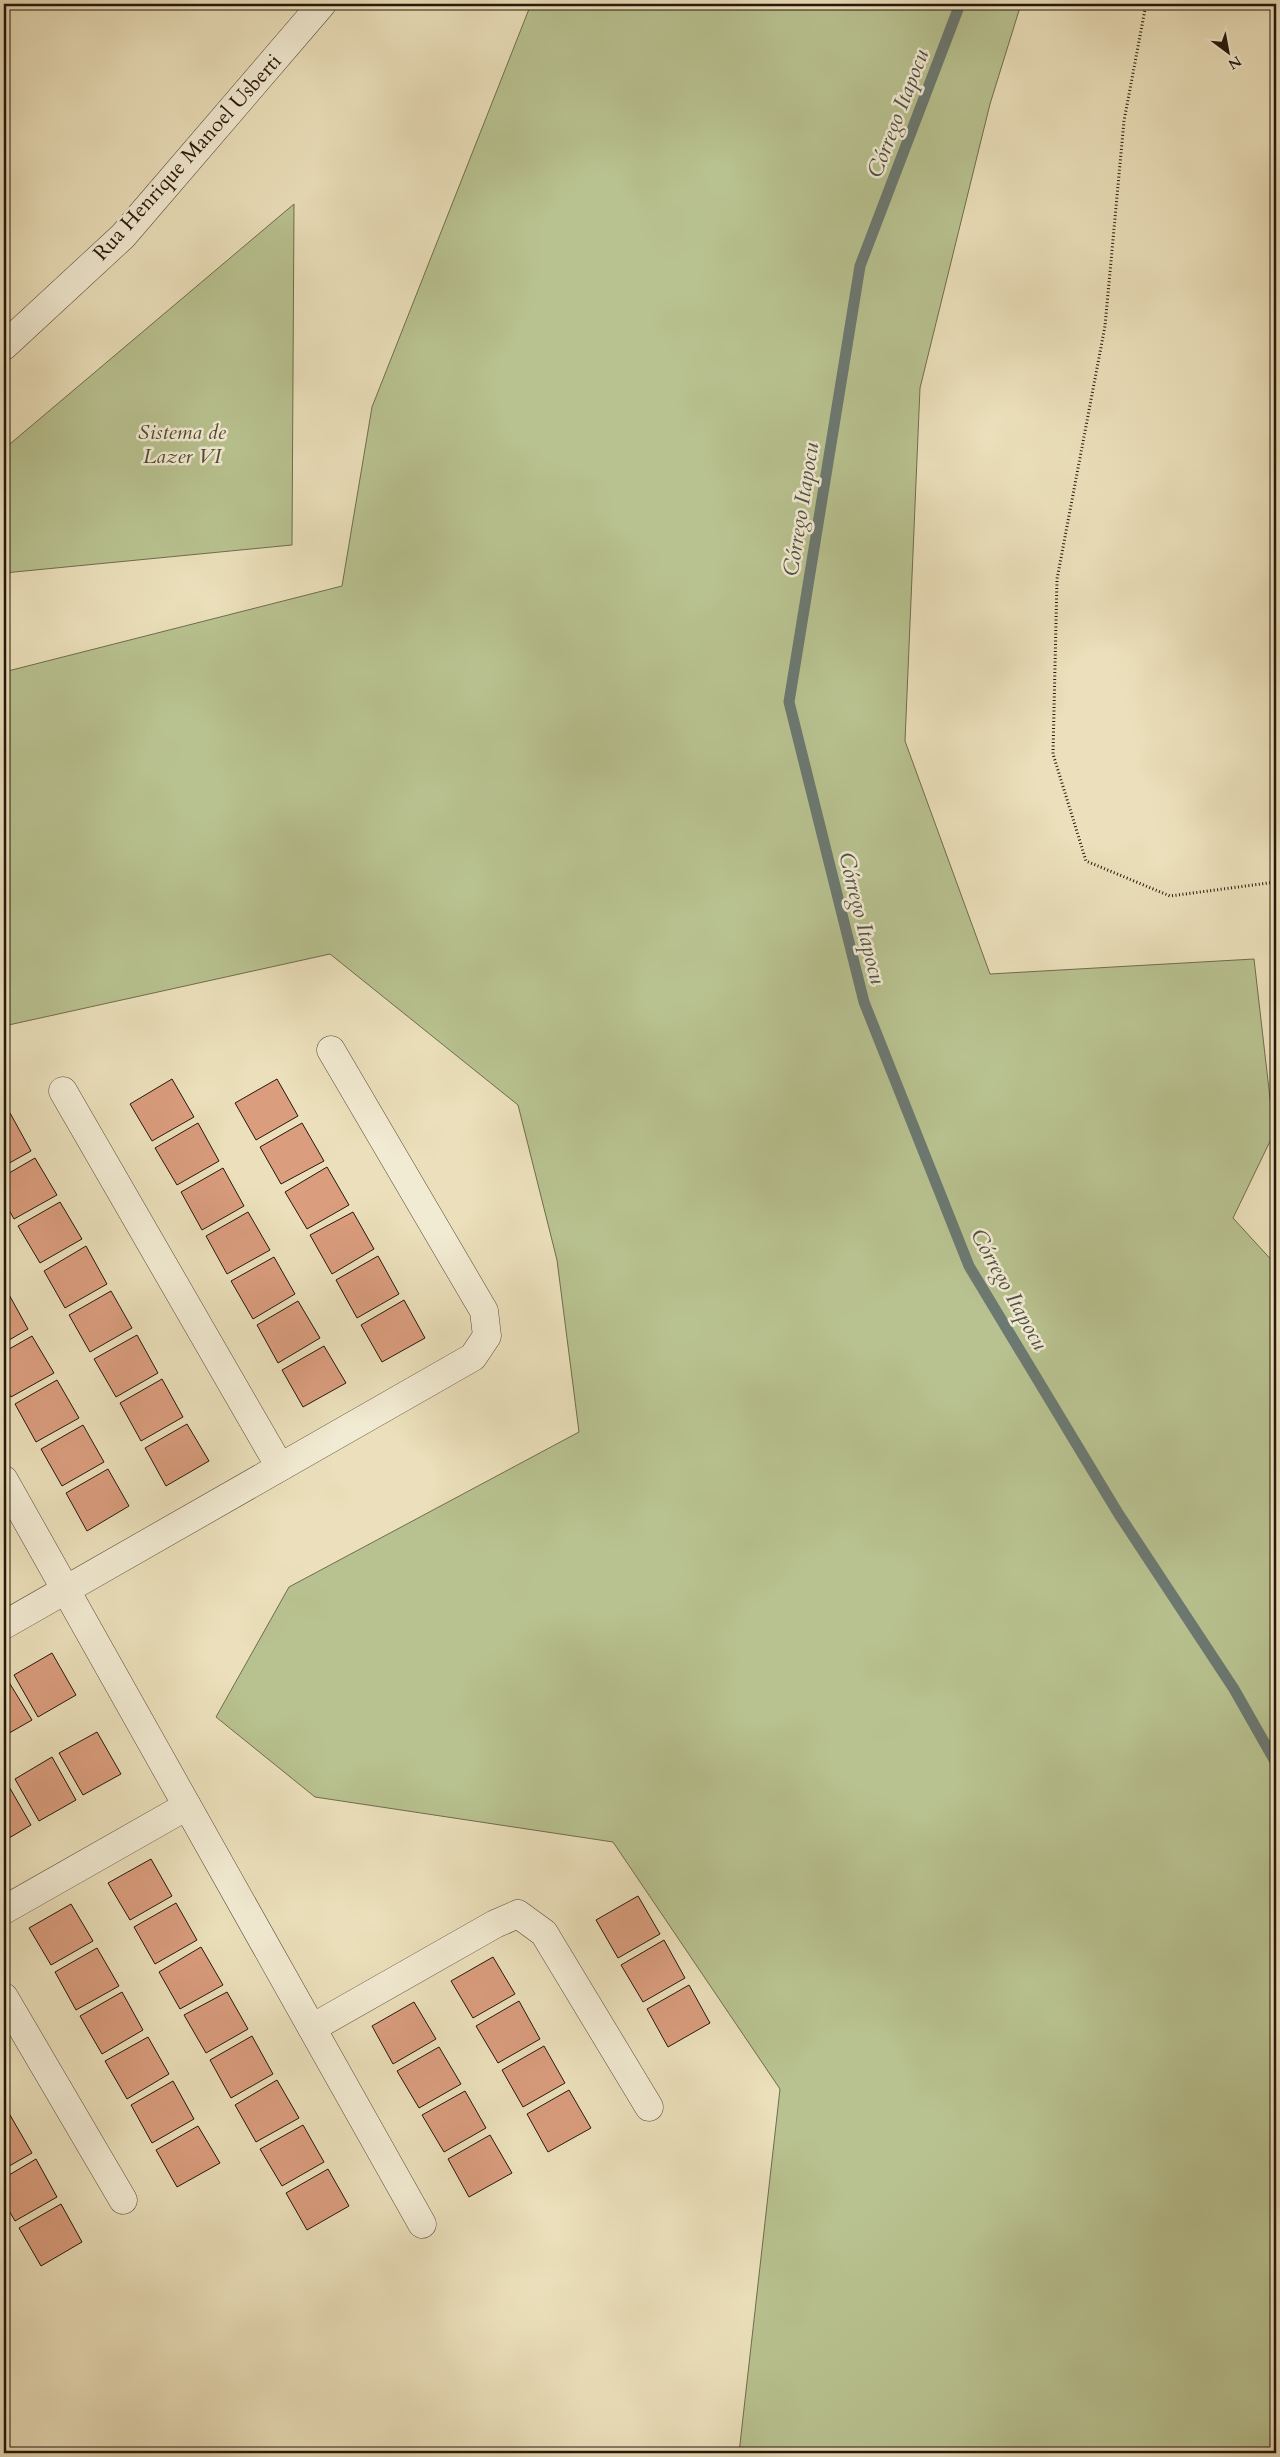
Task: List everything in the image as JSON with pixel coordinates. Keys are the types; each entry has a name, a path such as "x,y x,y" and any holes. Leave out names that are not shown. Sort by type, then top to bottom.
{"street":[{"name":"Rua Henrique Manoel Usberti","path":"4,346 123,236 322,4"},
{"path":"4,1625 473,1357 487,1336 484,1311 331,1050"},
{"path":"64,1091 280,1467"},
{"path":"4,1480 422,2224"},
{"path":"4,1910 187,1806"},
{"path":"312,2028 495,1924 518,1914 544,1933 649,2107"},
{"path":"4,1997 123,2200"}],"path":[{"path":"1146,4 1124,121 1105,326 1057,579 1053,754 1086,861 1170,896 1276,882"}],"green space":[{"path":"531,4 1021,4 990,104 920,388 905,741 990,974 1254,959 1274,1133 1233,1218 1276,1265 1276,2453 739,2453 780,2089 613,1842 315,1797 216,1717 289,1587 579,1432 557,1260 518,1105 330,954 4,1026 4,672 342,586 372,407"},
{"name":"Sistema de Lazer VI","path":"294,204 292,545 4,573 4,449"}],"building":[{"path":"172,1079 194,1117 152,1141 130,1104"},
{"path":"277,1079 298,1116 256,1140 235,1103"},
{"path":"10,1113 31,1151 4,1166 4,1117"},
{"path":"198,1123 219,1161 177,1185 155,1148"},
{"path":"302,1123 324,1161 281,1184 260,1147"},
{"path":"35,1158 57,1195 14,1219 4,1201 4,1176"},
{"path":"327,1167 349,1205 307,1229 285,1192"},
{"path":"223,1168 244,1206 202,1230 181,1192"},
{"path":"60,1202 82,1239 40,1263 18,1226"},
{"path":"248,1212 270,1250 227,1274 206,1236"},
{"path":"353,1212 374,1249 332,1274 310,1235"},
{"path":"86,1246 107,1284 65,1308 44,1271"},
{"path":"378,1256 399,1294 357,1318 336,1280"},
{"path":"274,1257 295,1294 253,1319 231,1281"},
{"path":"7,1291 28,1329 4,1343 4,1293"},
{"path":"111,1291 132,1328 90,1352 69,1315"},
{"path":"404,1300 425,1338 382,1362 361,1325"},
{"path":"298,1301 320,1338 278,1363 257,1325"},
{"path":"137,1335 158,1373 116,1397 94,1359"},
{"path":"32,1336 54,1373 11,1397 4,1384 4,1352"},
{"path":"324,1346 346,1383 303,1407 282,1370"},
{"path":"162,1379 183,1417 141,1441 120,1403"},
{"path":"57,1380 79,1418 36,1442 15,1404"},
{"path":"187,1424 209,1461 166,1486 145,1448"},
{"path":"83,1425 104,1462 62,1486 41,1449"},
{"path":"108,1469 129,1506 87,1531 66,1493"},
{"path":"52,1653 76,1695 38,1717 14,1675"},
{"path":"7,1679 32,1720 4,1736 4,1681"},
{"path":"97,1732 121,1774 83,1795 59,1753"},
{"path":"52,1757 76,1800 39,1821 15,1779"},
{"path":"7,1783 31,1825 4,1841 4,1785"},
{"path":"151,1859 172,1896 130,1920 108,1883"},
{"path":"638,1896 660,1934 618,1958 596,1920"},
{"path":"176,1903 197,1940 155,1964 134,1927"},
{"path":"71,1904 93,1941 51,1965 29,1928"},
{"path":"664,1940 685,1978 643,2002 621,1965"},
{"path":"201,1947 223,1985 180,2009 159,1972"},
{"path":"97,1948 119,1986 76,2010 55,1972"},
{"path":"493,1957 515,1994 473,2018 451,1981"},
{"path":"689,1985 710,2023 668,2047 647,2009"},
{"path":"122,1992 143,2030 102,2054 80,2016"},
{"path":"227,1992 248,2029 206,2053 184,2015"},
{"path":"519,2001 540,2039 498,2063 476,2026"},
{"path":"414,2002 436,2039 393,2064 372,2026"},
{"path":"252,2036 273,2074 231,2098 210,2060"},
{"path":"148,2037 169,2074 127,2099 105,2061"},
{"path":"544,2046 565,2083 523,2107 502,2070"},
{"path":"439,2047 461,2084 419,2108 397,2071"},
{"path":"277,2080 299,2118 256,2142 235,2105"},
{"path":"173,2081 194,2119 152,2143 131,2105"},
{"path":"569,2090 591,2128 548,2152 527,2114"},
{"path":"465,2091 486,2128 444,2152 422,2115"},
{"path":"10,2115 32,2153 4,2169 4,2119"},
{"path":"303,2125 324,2162 282,2186 260,2149"},
{"path":"198,2126 220,2163 177,2187 156,2150"},
{"path":"490,2135 512,2173 469,2197 448,2159"},
{"path":"36,2159 57,2197 15,2221 4,2202 4,2178"},
{"path":"328,2169 349,2206 307,2230 286,2193"},
{"path":"61,2204 82,2242 41,2266 19,2228"}],"waterway":[{"name":"Córrego Itapocu","path":"960,4 860,266 789,702 864,1002 969,1266 1118,1513 1234,1689 1276,1763"}]}
